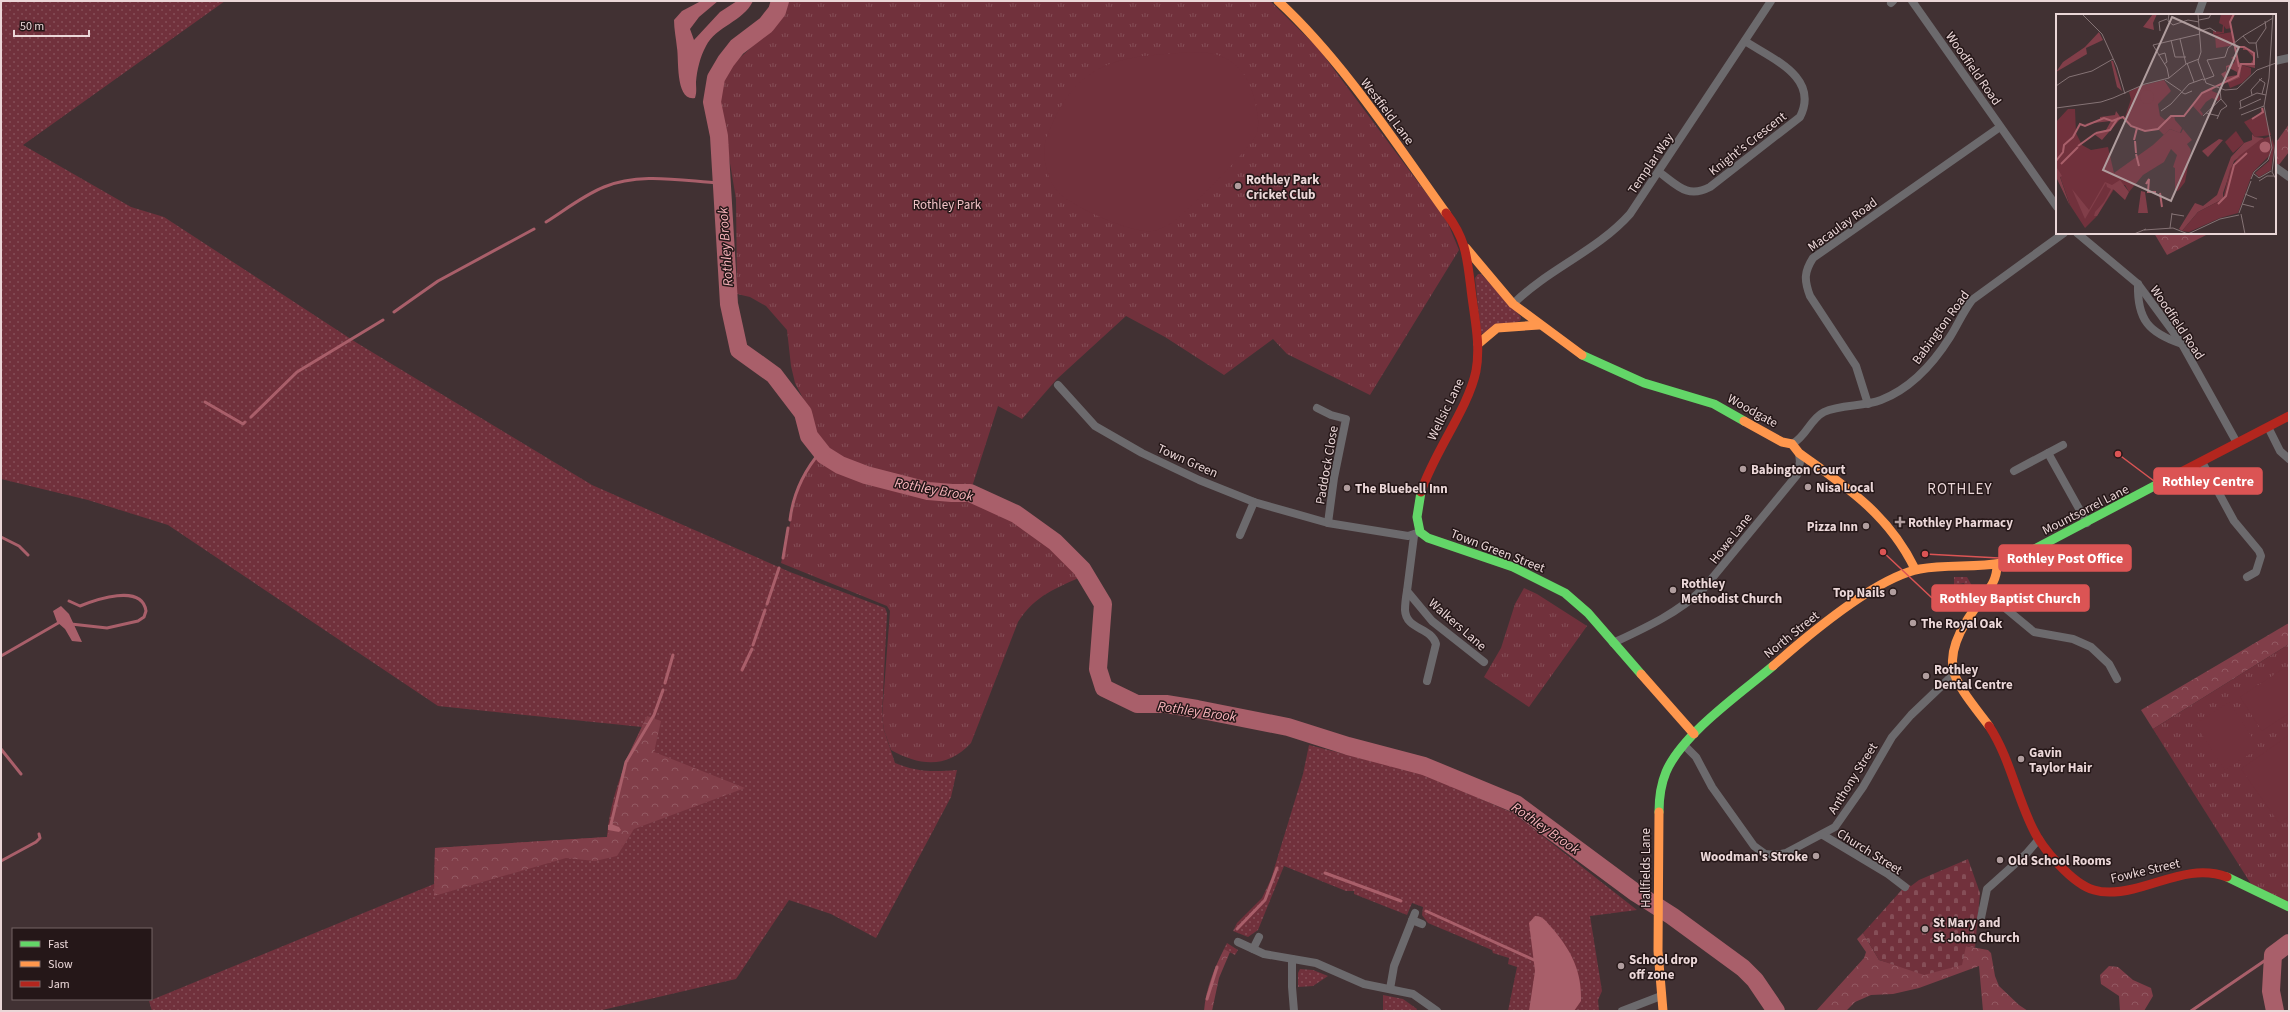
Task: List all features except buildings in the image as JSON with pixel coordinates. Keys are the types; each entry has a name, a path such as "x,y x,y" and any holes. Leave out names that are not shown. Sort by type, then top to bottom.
{"street":[{"name":"Westfield Lane","path":"1278,1 1310,32 1334,60 1446,212 1457,228 1465,246"},
{"name":"Templar Way","path":"1513,304 1528,290 1618,227 1630,214 1660,172 1771,1"},
{"name":"Woodfield Road","path":"1912,1 2056,206"},
{"path":"2198,14 2203,1"},
{"name":"Knight's Crescent","path":"1660,172 1690,192 1700,192 1710,187 1800,116 1805,106 1806,95 1802,83 1795,75 1745,41"},
{"path":"2276,61 2289,58"},
{"name":"Macaulay Road","path":"1868,404 1856,366 1810,296 1805,283 1807,268 1813,258 2000,127"},
{"path":"2276,168 2289,177"},
{"name":"Babington Road","path":"1792,444 1800,438 1815,418 1824,412 1868,404 1889,397 1917,379 1939,353 1962,313 1972,300 2063,234"},
{"name":"Woodfield Road","path":"2078,234 2138,284 2182,344 2237,443"},
{"name":"Woodgate","path":"1465,246 1513,304 1538,325 1602,365 1650,385 1714,404 1782,442 1792,444"},
{"name":"Wellsic Lane","path":"1417,534 1417,520 1422,486 1469,393 1476,371 1478,344 1465,246"},
{"path":"2138,284 2140,312 2148,325 2168,340 2182,344"},
{"path":"1478,344 1497,328 1538,325"},
{"name":"Town Green","path":"1058,385 1096,426 1149,456 1200,480 1254,502 1328,522"},
{"name":"Paddock Close","path":"1317,408 1331,415 1346,419 1334,478 1328,522"},
{"name":"Mountsorrel Lane","path":"1915,569 1997,565 2021,557 2289,416"},
{"path":"2268,427 2280,451 2289,459"},
{"path":"1792,444 1799,453 1868,503 1900,540 1915,569"},
{"path":"2014,471 2064,445"},
{"name":"Howe Lane","path":"1613,643 1663,618 1690,601 1704,588 1797,475 1800,467 1799,453"},
{"path":"2048,453 2087,522"},
{"path":"2202,462 2234,521 2259,551 2261,556 2256,572 2247,577"},
{"path":"1240,535 1254,502"},
{"name":"Town Green Street","path":"1328,522 1417,534 1526,572 1558,589 1588,613 1694,734"},
{"path":"1417,534 1405,609 1408,619 1414,626 1430,635 1435,640 1436,651 1431,677"},
{"path":"1954,674 1954,657 1958,640 1996,578 1997,565"},
{"name":"North Street","path":"1694,734 1772,667 1841,612 1890,579 1915,569"},
{"path":"2256,572 2262,579"},
{"name":"Walkers Lane","path":"1407,591 1432,621 1484,662"},
{"path":"1987,594 2034,632 2073,639 2091,647 2110,664 2117,679"},
{"name":"Anthony Street","path":"1684,745 1696,757 1712,787 1749,839 1761,851 1775,855 1786,853 1823,836 1840,822 1884,748 1901,726 1954,674"},
{"name":"Fowke Street","path":"1954,674 1992,730 2005,754 2029,818 2039,839 2075,878 2094,890 2110,891 2134,888 2191,872 2203,872 2232,880 2289,907"},
{"name":"Hallfields Lane","path":"1663,1011 1661,996 1658,882 1660,792 1666,772 1684,745 1694,734"},
{"name":"Church Street","path":"1823,836 1888,874 1905,886"},
{"path":"1982,918 1987,889 2021,859 2039,839"},
{"path":"1390,989 1395,963 1413,917 1422,924"},
{"path":"1253,949 1259,937"},
{"path":"1238,942 1276,957 1316,963 1364,984 1413,994 1427,1008 1437,1011"},
{"path":"1292,959 1294,1011"},
{"path":"1622,1011 1661,996"}],"green space":[{"path":"1,1 225,1 23,145 131,207 164,217 357,343 592,485 790,572 885,608 887,613 882,716 884,730 895,763 925,771 957,770 951,797 876,938 831,914 789,900 736,979 598,1011 152,1011 149,1001 434,884 435,848 607,837 611,808 619,780 642,727 438,706 168,525 88,500 1,479"},
{"name":"Rothley Park","path":"786,1 1270,1 1318,48 1447,221 1459,250 1370,395 1287,354 1273,339 1224,375 1165,337 1126,316 1057,379 1022,419 998,406 970,493 1009,512 1034,527 1068,554 1085,575 1047,593 1032,605 1018,622 971,743 962,751 943,761 923,762 891,750 884,730 882,716 890,611 887,606 781,563 797,493 806,472 821,451 823,445 812,427 808,408 795,383 791,366 787,330 766,306 750,297 737,294 736,199 719,98 725,78 733,64 768,32 780,16"},
{"path":"1190,52 1211,53 1230,61 1242,72 1250,86 1258,117 1257,133 1233,164 1173,222 1161,229 1153,231 1133,229 1095,215 1073,203 1059,193 1048,174 1044,150 1045,143 1047,134 1054,120 1066,99 1079,83 1094,72 1110,64 1127,59"},
{"path":"2289,124 2289,152 2278,166 2276,165 2276,143"},
{"path":"2155,234 2208,234 2167,255"},
{"path":"1478,274 1481,274 1521,317 1520,321 1481,334 1475,278"},
{"path":"1954,577 1967,577 1975,591 1967,602 1963,598 1968,591 1964,583 1954,585"},
{"path":"1524,588 1537,594 1587,626 1529,707 1484,677 1501,648 1515,604"},
{"path":"2289,623 2289,644 2153,729 2141,710"},
{"path":"2289,644 2289,903 2251,884 2153,729"},
{"path":"2286,667 2289,672 2289,713 2262,731 2240,697"},
{"path":"2229,702 2259,748 2225,770 2195,724"},
{"path":"647,716 661,721 654,752 745,788 634,829 617,856 595,861 566,858 434,896 435,848 607,837 625,762"},
{"path":"2289,735 2289,816 2279,823 2241,769"},
{"path":"1309,745 1424,774 1513,813 1637,910 1590,916 1602,991 1598,1000 1599,1011 1508,1011 1517,967 1508,964 1509,958 1493,953 1492,950 1428,923 1422,915 1423,907 1412,903 1407,915 1354,894 1354,891 1346,891 1284,866 1258,930 1248,937 1233,931 1237,923 1262,898 1271,879 1303,774"},
{"path":"1968,859 1980,893 1975,948 1966,946 1962,965 1924,975 1879,960 1863,933 1907,884 1911,886 1919,880"},
{"path":"1863,933 1879,960 1901,966 1966,946 1988,950 1991,953 1995,976 1999,986 2019,1005 2028,1011 1983,1011 1979,966 1919,988 1893,994 1871,995 1855,1002 1846,1011 1816,1011 1864,958 1866,952 1857,939"},
{"path":"1227,943 1238,950 1235,955 1224,949"},
{"path":"1224,949 1230,952 1219,978 1212,1011 1204,1011 1211,979"},
{"path":"2109,966 2118,967 2133,980 2151,988 2153,996 2144,1011 2120,1011 2119,996 2101,984 2100,975"},
{"path":"1300,969 1313,970 1328,976 1313,986 1298,987 1298,973"},
{"path":"1383,995 1403,999 1417,1009 1416,1011 1383,1011"}],"shaded area":[{"path":"701,1 718,1 699,17 690,29 694,40 720,12 737,1 753,1 743,14 710,39 699,64 696,77 695,98 689,97 684,93 681,87 674,20 682,11"},
{"path":"61,606 69,614 82,642 72,641 65,629 57,622 53,611"},
{"path":"611,824 619,827 621,830 619,832 608,830 608,825"},
{"path":"1535,916 1543,918 1559,936 1574,962 1580,980 1581,1001 1574,1011 1529,1011 1535,971 1529,923"}],"waterway":[{"name":"Rothley Brook","path":"780,1 777,11 766,25 737,47 726,61 716,78 712,102 719,136 729,304 739,350 774,375 803,413 809,436 824,455 840,465 866,475 928,491 970,493 1016,514 1055,542 1082,569 1103,604 1098,669 1104,688 1137,704 1166,704 1288,727 1348,746 1424,766 1516,804 1636,893 1672,916 1743,968 1755,980 1776,1011"},
{"path":"546,222 589,194 618,182 647,179 677,179 720,183"},
{"path":"394,312 438,281 534,229"},
{"path":"251,417 297,372 383,320"},
{"path":"205,402 243,424 245,422"},
{"path":"790,520 791,510 800,483 809,467 821,451"},
{"path":"783,558 788,528"},
{"path":"1,537 19,546 28,555"},
{"path":"767,604 779,568"},
{"path":"69,601 80,606 96,600 117,596 127,596 136,598 143,602 146,611 144,617 138,621 107,628 71,624"},
{"path":"753,645 765,610"},
{"path":"1,656 60,622"},
{"path":"742,670 752,649"},
{"path":"665,683 673,655"},
{"path":"611,824 626,762 654,715 663,690"},
{"path":"1,749 21,774"},
{"path":"1,861 36,842 40,838 39,834"},
{"path":"1237,929 1265,900 1277,868"},
{"path":"1325,873 1401,901"},
{"path":"1426,911 1534,960"},
{"name":"Rothley Brook","path":"2275,1011 2271,991 2273,955 2289,943"},
{"name":"Rothley Brook","path":"2191,1011 2273,955"},
{"path":"1207,999 1217,967"}],"traffic: fast":[{"path":"1582,355 1644,383 1714,404 1744,421"},
{"path":"2002,563 2012,561 2158,484"},
{"path":"1421,492 1417,517 1420,532 1428,538 1513,567 1565,593 1588,613 1641,674"},
{"path":"1659,812 1659,802 1666,772 1685,743 1729,701 1773,666"},
{"path":"2227,877 2289,907"}],"traffic: slow":[{"path":"1278,1 1302,24 1346,75 1446,213"},
{"path":"1466,248 1513,304 1582,355"},
{"path":"1478,344 1497,328 1539,325"},
{"path":"1744,421 1782,442 1792,444 1799,453 1850,490 1880,518 1893,533 1905,550 1915,569"},
{"path":"1773,666 1804,639 1843,609 1883,583 1902,574 1920,569 2002,563"},
{"path":"1989,726 1968,699 1958,683 1953,669 1952,660 1956,641 1960,632 1992,584 1996,575 1997,565"},
{"path":"1641,674 1694,734"},
{"path":"1659,812 1658,951 1663,1011"}],"traffic: jam":[{"path":"1421,492 1434,462 1466,400 1476,371 1478,351 1467,258 1458,231 1446,213"},
{"path":"2158,484 2289,416"},
{"path":"1989,726 2008,764 2027,816 2037,837 2050,855 2076,881 2094,890 2114,892 2133,889 2191,874 2203,873 2227,877"}],"place":[{"name":"Rothley Park Cricket Club","path":"1238,186"},
{"name":"Rothley Centre","path":"2118,454"},
{"name":"Babington Court","path":"1743,469"},
{"name":"Nisa Local","path":"1808,487"},
{"name":"The Bluebell Inn","path":"1347,488"},
{"name":"Rothley Pharmacy","path":"1900,522"},
{"name":"Pizza Inn","path":"1866,526"},
{"name":"Rothley Baptist Church","path":"1883,552"},
{"name":"Rothley Post Office","path":"1925,554"},
{"name":"Rothley Methodist Church","path":"1673,590"},
{"name":"Top Nails","path":"1893,592"},
{"name":"The Royal Oak","path":"1913,623"},
{"name":"Rothley Dental Centre","path":"1926,676"},
{"name":"Gavin Taylor Hair","path":"2021,759"},
{"name":"Woodman's Stroke","path":"1816,856"},
{"name":"Old School Rooms","path":"2000,860"},
{"name":"St Mary and St John Church","path":"1925,929"},
{"name":"School drop off zone","path":"1621,966"}],"district":[{"name":"ROTHLEY","path":"1960,489"}]}
